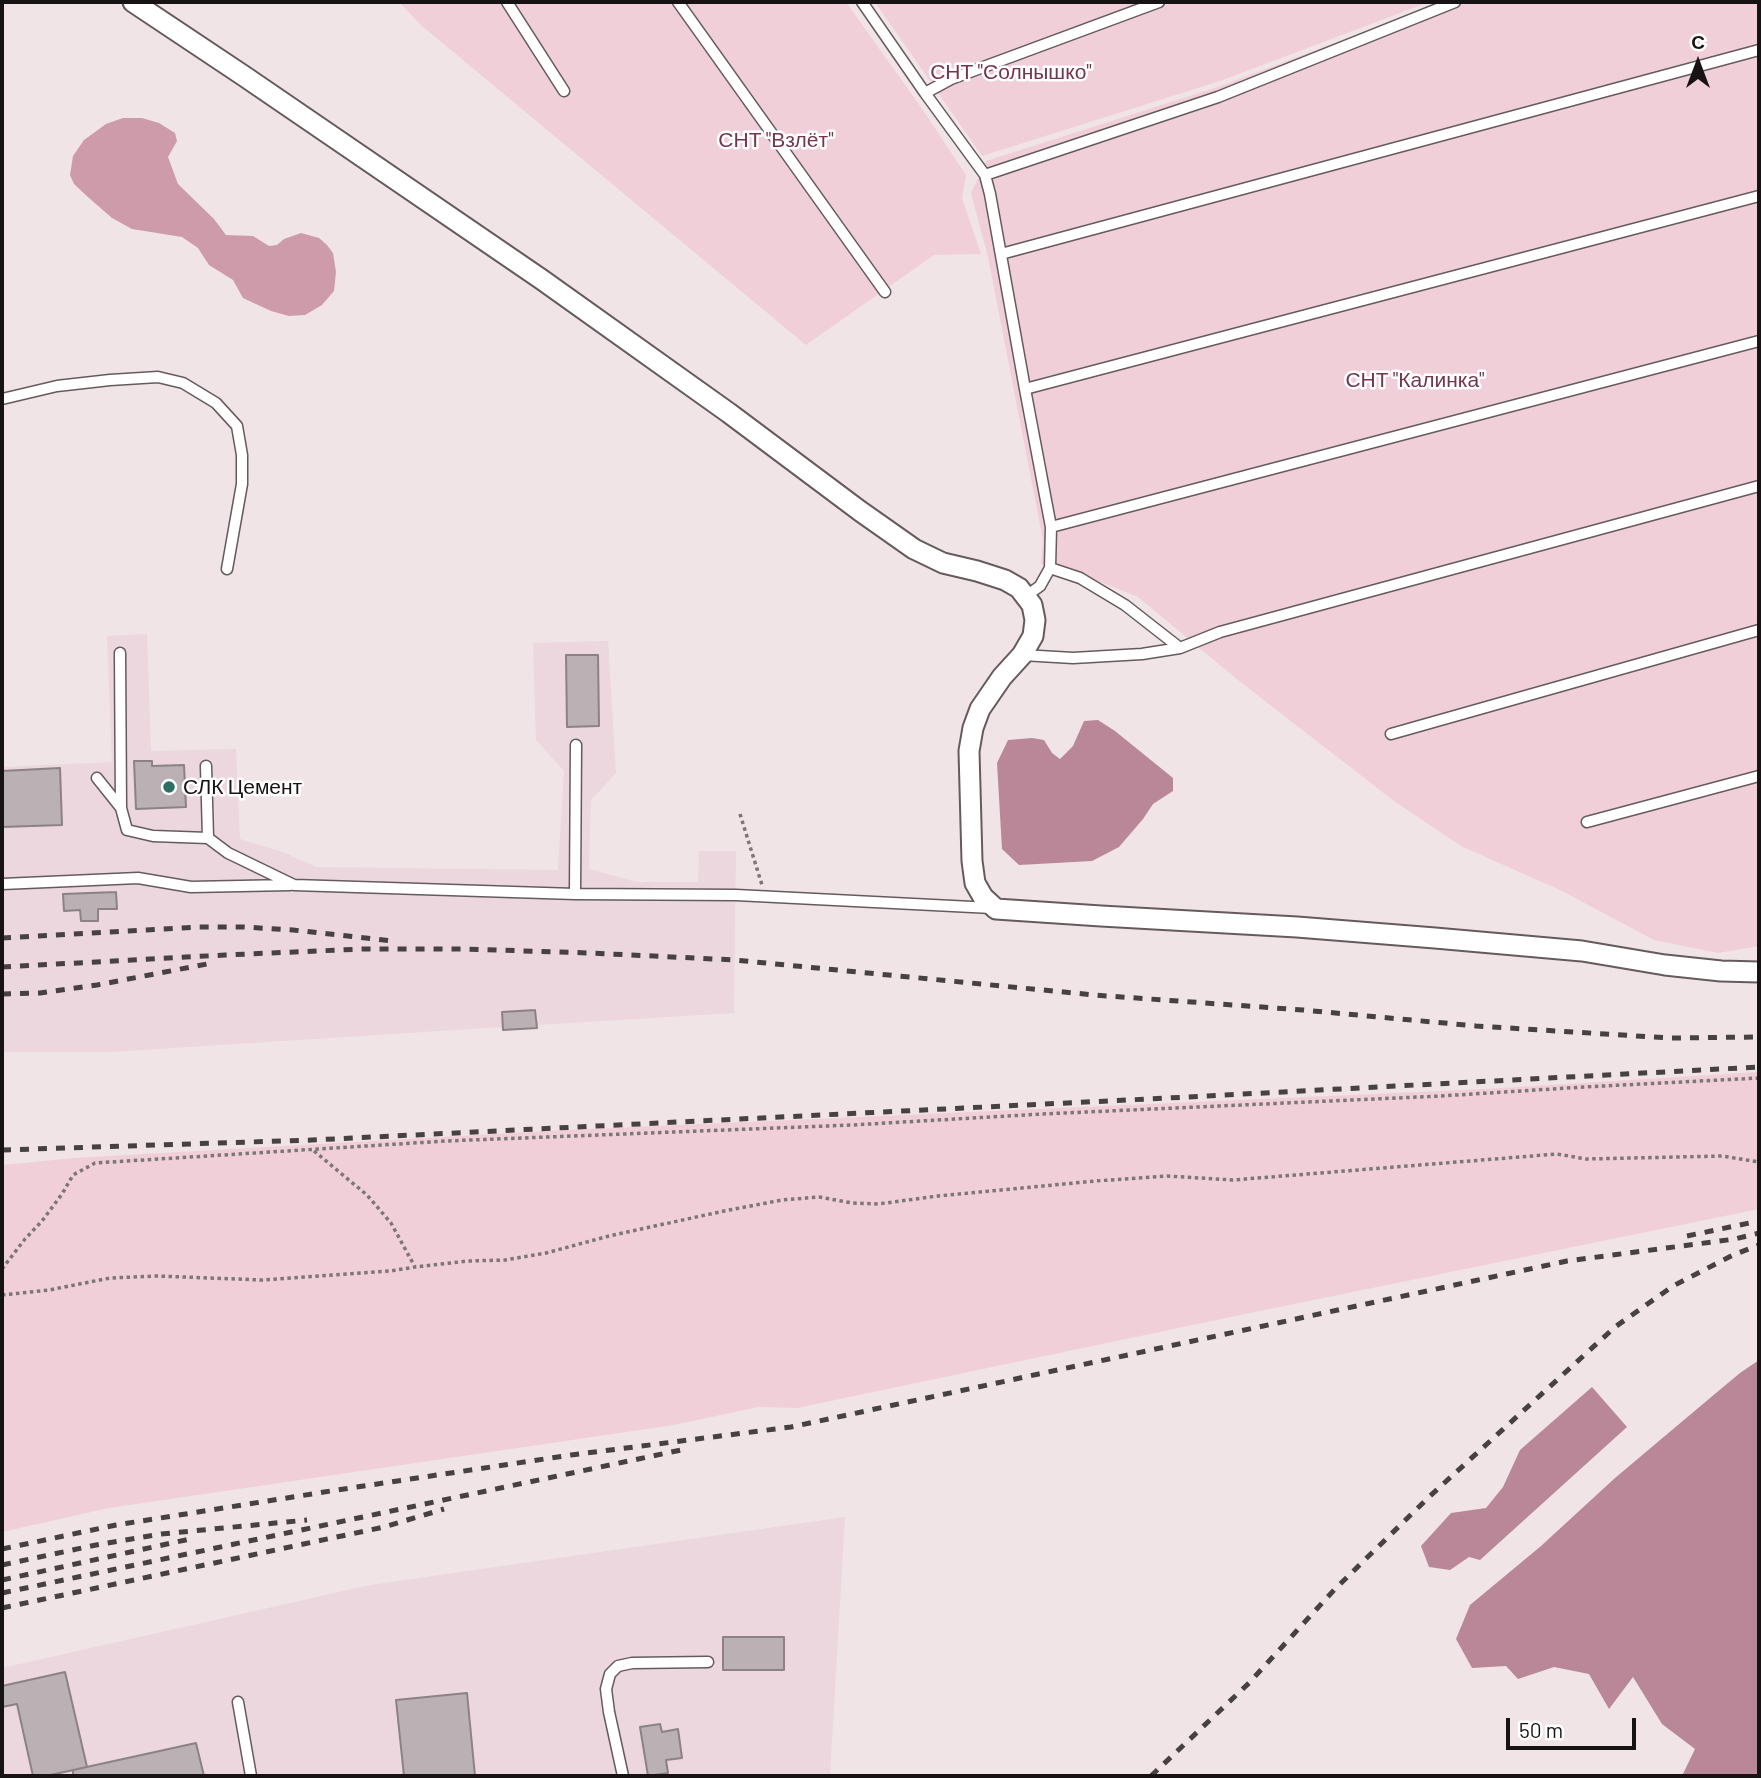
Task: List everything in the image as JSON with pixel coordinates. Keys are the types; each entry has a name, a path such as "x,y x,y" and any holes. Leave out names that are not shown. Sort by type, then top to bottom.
{"street":[{"path":"133,2 552,287 914,549 943,562 1005,580 1019,588 1032,605 1035,620 1033,636 1022,655 1002,677 980,709 969,751 975,883 982,897 996,909 1435,938 1582,951 1687,968 1759,972"}],"lane":[{"path":"507,2 564,90"},
{"path":"678,2 885,292"},
{"path":"862,2 985,175 1051,527 1050,568 1040,586 1026,596"},
{"path":"925,93 951,79 1158,2"},
{"path":"985,175 1218,97 1455,2"},
{"path":"1000,254 1759,50"},
{"path":"1024,389 1759,196"},
{"path":"1051,527 1759,341"},
{"path":"2,399 57,386 158,377 183,383 216,403 237,426 242,455 242,484 227,569"},
{"path":"1022,655 1073,658 1142,654 1180,648 1220,632 1759,486"},
{"path":"1050,568 1080,578 1125,605 1180,648"},
{"path":"1391,734 1759,630"},
{"path":"120,653 121,808 127,830 153,836 208,838 228,853 294,885"},
{"path":"575,894 576,746"},
{"path":"206,766 208,838"},
{"path":"1587,822 1759,776"},
{"path":"97,778 121,808"},
{"path":"2,884 138,878 191,887 294,885 575,894 736,895 996,909"},
{"path":"623,1776 609,1712 607,1689 610,1674 618,1666 632,1663 708,1662"},
{"path":"238,1702 251,1776"}],"path":[{"path":"740,814 766,897"},
{"path":"2,1269 43,1221 73,1175 95,1163 446,1141 852,1125 1759,1078"},
{"path":"313,1149 368,1195 391,1223 415,1267"},
{"path":"2,1295 49,1290 110,1278 157,1276 262,1280 505,1260 547,1253 609,1236 747,1206 819,1197 878,1204 1095,1181 1167,1176 1233,1180 1558,1154 1586,1159 1722,1156 1759,1162"}],"shaded area":[{"path":"123,118 142,118 159,123 175,133 177,141 168,157 178,184 214,219 226,235 253,236 269,246 301,233 319,238 327,245 333,253 336,272 334,291 322,305 305,315 289,316 243,298 233,280 209,265 198,248 182,237 132,229 112,218 74,184 70,175 73,156 84,140 106,124"},
{"path":"147,634 151,751 236,749 240,839 283,852 316,867 558,870 564,771 536,740 533,643 608,641 616,773 591,800 589,869 637,882 698,882 699,851 736,851 734,1013 537,1025 537,1028 503,1030 502,1027 111,1052 2,1052 2,767 112,762 107,636"},
{"path":"1098,720 1173,778 1173,791 1153,804 1119,847 1092,861 1019,865 1002,849 997,763 1008,740 1044,740 1052,753 1060,759 1073,746 1084,721"},
{"path":"1759,1360 1759,1776 1682,1776 1695,1749 1662,1724 1633,1677 1609,1709 1589,1674 1554,1667 1518,1679 1506,1666 1472,1668 1456,1639 1470,1605 1541,1546 1615,1478"},
{"path":"1592,1387 1627,1427 1480,1560 1469,1557 1450,1570 1429,1567 1421,1546 1451,1513 1486,1508 1503,1487 1520,1450"},
{"path":"845,1517 830,1776 2,1776 2,1668 370,1585"}],"green space":[{"name":"СНТ \"Взлёт\"","path":"399,2 846,2 966,175 962,198 981,254 934,255 806,345 422,26"},
{"name":"СНТ \"Солнышко\"","path":"875,2 1429,2 1220,81 982,156"},
{"name":"СНТ \"Калинка\"","path":"1442,2 1759,2 1759,946 1718,953 1654,940 1560,890 1461,846 1394,801 1238,680 1138,597 1068,569 1041,564 1043,540 988,257 971,193 986,161 1221,86"},
{"path":"1759,1072 1759,1209 797,1408 758,1407 674,1425 109,1508 2,1532 2,1165 75,1158 546,1131 1485,1089"}],"building":[{"path":"566,655 598,655 599,726 567,727"},
{"path":"134,761 152,761 152,766 184,765 186,807 136,809"},
{"path":"60,768 62,825 2,827 2,771"},
{"path":"116,892 117,909 98,909 98,921 81,921 80,910 64,911 63,894"},
{"path":"535,1010 537,1028 503,1030 502,1012"},
{"path":"723,1637 784,1637 784,1670 723,1670"},
{"path":"65,1672 87,1767 46,1776 33,1776 17,1704 2,1707 2,1686"},
{"path":"467,1693 475,1776 404,1776 396,1700"},
{"path":"660,1724 662,1732 678,1729 682,1758 666,1760 668,1773 648,1776 640,1727"},
{"path":"196,1743 204,1776 73,1776 73,1770"}],"railway":[{"path":"2,938 244,927 393,941"},
{"path":"2,967 363,949 590,953 735,960 1094,995 1476,1026 1670,1038 1759,1037"},
{"path":"2,994 40,993 97,985 207,964"},
{"path":"2,1150 312,1140 1759,1067"},
{"path":"1687,1236 1759,1221"},
{"path":"2,1549 116,1525 337,1490 571,1455 791,1427 1567,1261 1735,1239 1759,1233"},
{"path":"1151,1776 1249,1683 1334,1590 1430,1496 1615,1327 1673,1286 1733,1255 1759,1245"},
{"path":"2,1593 681,1450"},
{"path":"2,1608 384,1527 444,1509"},
{"path":"2,1565 161,1534 307,1520"},
{"path":"2,1580 190,1539"}],"place":[{"name":"СЛК Цемент","path":"169,787"}]}
